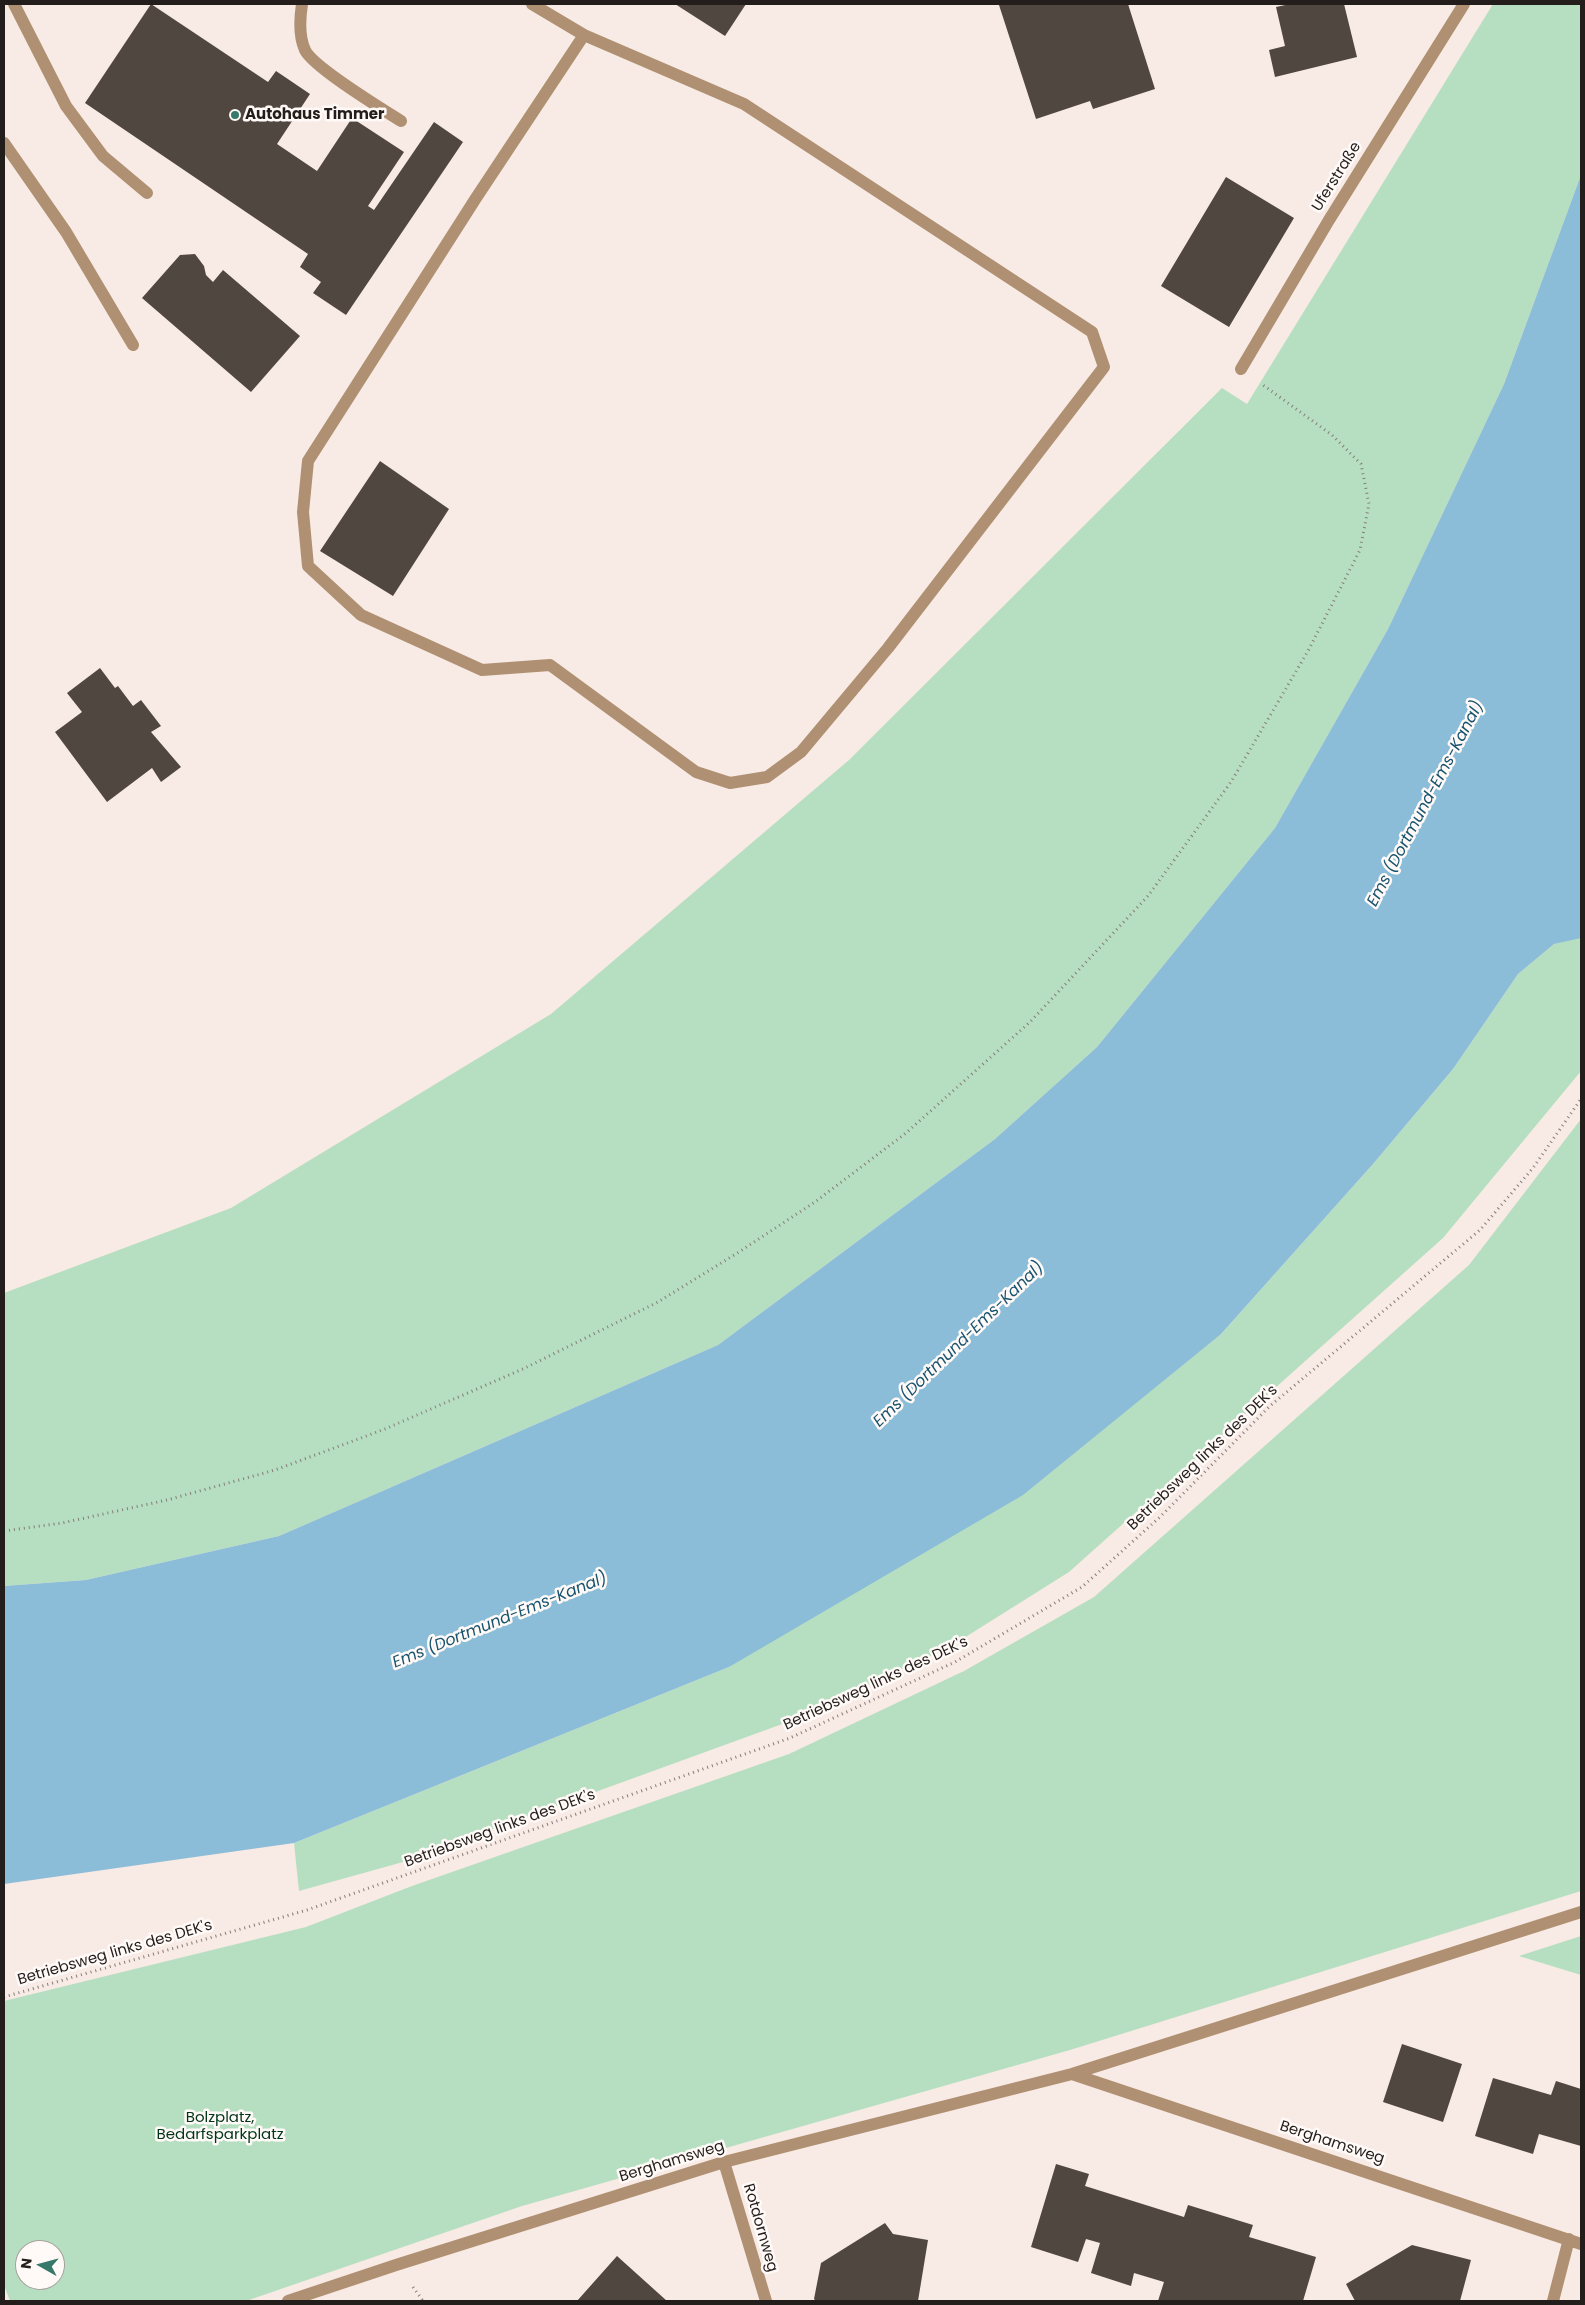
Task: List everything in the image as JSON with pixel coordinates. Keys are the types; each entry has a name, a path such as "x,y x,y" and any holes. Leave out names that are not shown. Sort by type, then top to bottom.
{"street":[{"path":"14,4 66,106 103,156 147,193"},
{"path":"302,4 300,18 305,50 328,72 401,121"},
{"path":"532,4 584,35 744,104 1092,332 1104,367 888,648 800,752 767,777 730,783 696,772 550,665 482,670 360,614 308,566 303,512 308,461 476,198 584,35"},
{"name":"Uferstraße","path":"1241,369 1330,220 1464,4"},
{"path":"4,143 66,232 133,345"},
{"name":"Berghamsweg","path":"288,2301 396,2264 724,2162 1072,2074 1581,1912"},
{"name":"Berghamsweg","path":"1072,2074 1575,2242"},
{"name":"Rotdornweg","path":"724,2162 766,2301"},
{"path":"1552,2301 1575,2242"}],"path":[{"path":"4,1531 62,1523 167,1500 275,1470 394,1425 525,1368 674,1292 815,1202 906,1133 1030,1022 1148,896 1231,782 1308,651 1360,550 1369,504 1361,464 1332,435 1241,369"},
{"name":"Betriebsweg links des DEK's","path":"4,1997 307,1910 790,1738 955,1662 1082,1587 1160,1517 1270,1406 1480,1230 1533,1168 1581,1099"}],"green space":[{"path":"1493,4 1581,4 1581,175 1504,384 1388,629 1275,828 1097,1047 995,1139 718,1345 279,1536 86,1580 4,1586 4,1293 231,1208 551,1014 849,760 1222,388 1247,404"},
{"path":"1580,937 1581,1071 1443,1238 1069,1572 948,1648 785,1723 403,1862 299,1891 294,1843 729,1667 1221,1334 1373,1164 1453,1069 1518,974 1554,944"},
{"name":"Bolzplatz, Bedarfsparkplatz","path":"1581,1119 1581,1891 1070,2050 522,2206 246,2301 10,2301 4,2285 4,2001 306,1927 412,1886 789,1754 964,1671 1094,1597 1469,1265"},
{"path":"1581,1936 1581,1975 1519,1956"}],"water":[{"name":"Ems (Dortmund-Ems-Kanal)","path":"1581,175 1581,938 1554,944 1518,974 1453,1069 1373,1164 1221,1334 1023,1495 729,1667 294,1843 4,1884 4,1586 86,1580 279,1536 718,1345 995,1139 1097,1047 1275,828 1388,629 1504,384"}],"building":[{"path":"151,4 268,82 276,71 310,94 277,144 317,171 352,118 404,152 368,206 374,210 434,122 463,142 346,315 313,293 321,282 300,267 308,254 85,103"},
{"path":"675,4 746,4 725,36"},
{"path":"1128,4 1155,89 1093,109 1090,101 1036,119 999,5"},
{"path":"1290,4 1344,4 1357,57 1275,77 1269,50 1285,46 1276,7"},
{"path":"1226,177 1294,218 1229,327 1161,286"},
{"path":"195,254 204,266 206,275 213,282 223,270 300,336 251,392 142,298 180,255"},
{"path":"380,461 449,509 393,596 320,551"},
{"path":"100,668 115,688 118,686 133,706 141,700 161,726 151,732 181,767 161,782 152,768 107,802 55,732 82,712 67,693"},
{"path":"1402,2044 1462,2064 1443,2122 1383,2102"},
{"path":"1493,2078 1551,2095 1556,2081 1581,2089 1581,2146 1539,2134 1533,2154 1475,2136"},
{"path":"1056,2164 1089,2174 1085,2186 1184,2217 1188,2205 1253,2225 1249,2237 1316,2257 1303,2301 1158,2301 1164,2282 1134,2273 1131,2286 1091,2273 1100,2243 1086,2239 1078,2262 1031,2247"},
{"path":"885,2223 893,2234 928,2240 918,2301 816,2301 814,2299 821,2263"},
{"path":"1412,2245 1471,2260 1460,2301 1355,2301 1346,2284"},
{"path":"617,2256 667,2301 577,2301"}],"place":[{"name":"Autohaus Timmer","path":"235,115"}]}
